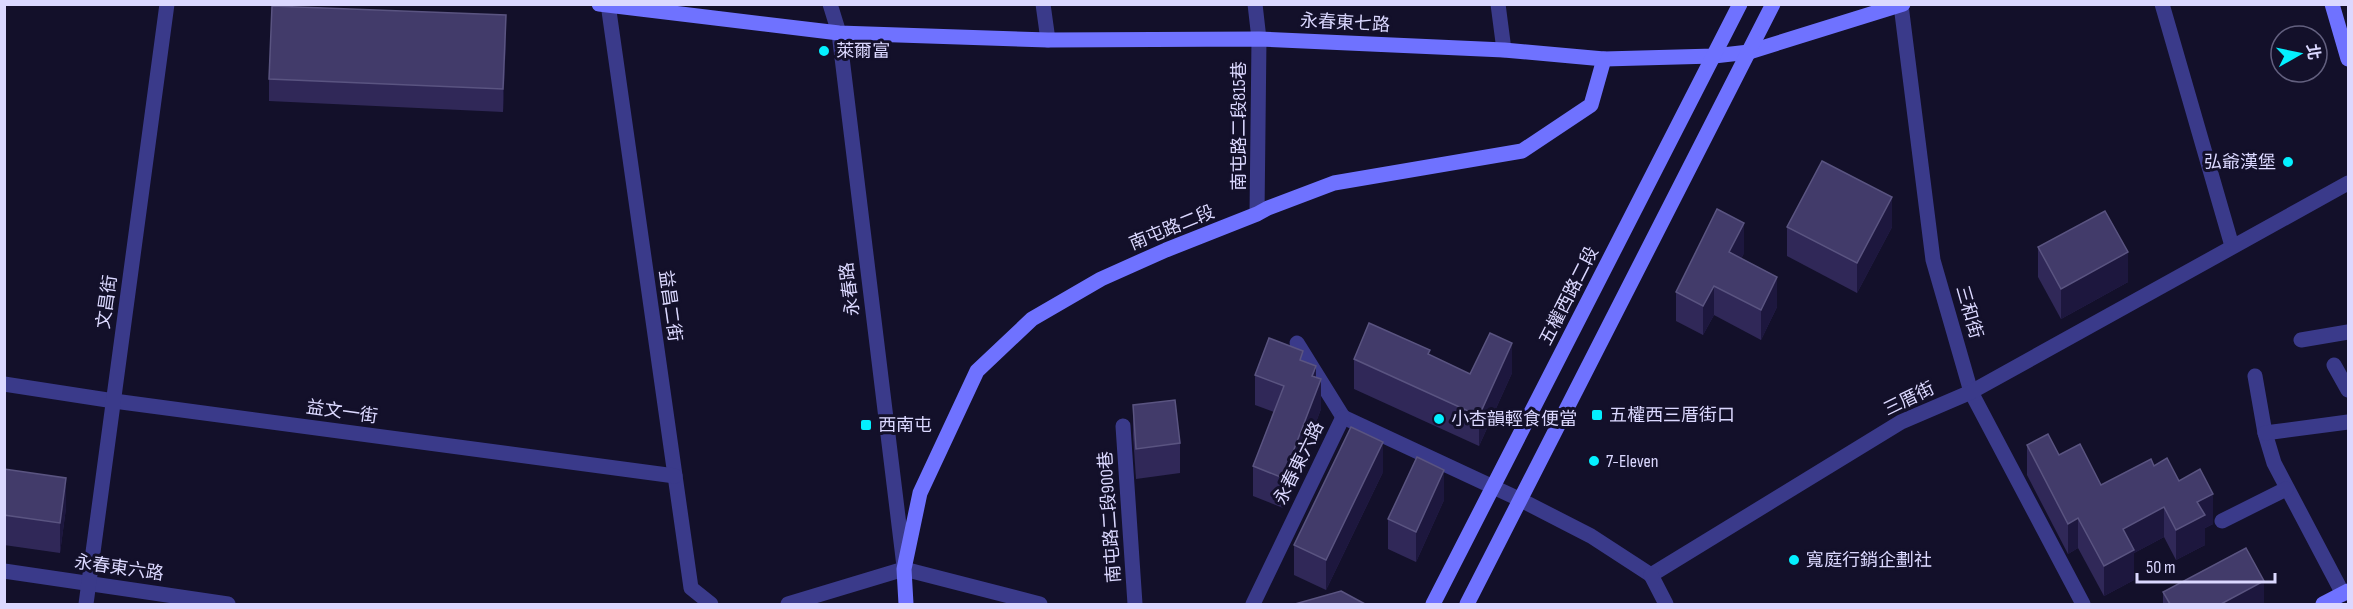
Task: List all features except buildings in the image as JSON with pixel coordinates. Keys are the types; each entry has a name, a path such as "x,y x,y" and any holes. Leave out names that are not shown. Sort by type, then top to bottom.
{"main road":[{"name":"永春東七路","path":"599,4 839,33 1048,40 1259,39 1504,50 1604,59 1714,56 1749,52 1902,5"},
{"name":"五權西路二段","path":"1433,604 1740,4"},
{"path":"1467,604 1773,4"},
{"path":"2332,4 2349,59"},
{"name":"南屯路二段","path":"906,604 904,569 920,493 977,371 1032,319 1101,279 1166,250 1334,183 1522,151 1591,105 1604,59"},
{"path":"2323,604 2346,593"}],"street":[{"name":"文昌街","path":"86,604 168,4"},
{"name":"永春路","path":"830,4 839,33 904,569"},
{"path":"1043,4 1048,40"},
{"name":"南屯路二段815巷","path":"1255,4 1259,39 1257,214"},
{"path":"1498,4 1504,50"},
{"path":"2162,4 2232,246"},
{"name":"益昌二街","path":"608,5 691,588 711,604"},
{"name":"三和街","path":"1902,5 1933,260 1971,392 2083,604"},
{"name":"三厝街","path":"1651,575 1902,422 1971,392 2349,183"},
{"path":"2301,340 2349,332"},
{"name":"永春東六路","path":"1253,604 1343,417 1297,344"},
{"path":"2334,365 2349,390"},
{"path":"2255,376 2265,434 2274,464 2346,593"},
{"name":"益文一街","path":"4,384 114,401 675,476"},
{"path":"1343,417 1519,499 1591,536 1651,575 1666,604"},
{"path":"2265,434 2349,422"},
{"name":"南屯路二段900巷","path":"1124,426 1135,604"},
{"path":"2222,521 2286,489"},
{"path":"788,604 904,569 1040,604"},
{"name":"永春東六路","path":"4,572 228,604"}],"place":[{"name":"萊爾富","path":"824,51"},
{"name":"弘爺漢堡","path":"2288,162"},
{"name":"五權西三厝街口","path":"1597,415"},
{"name":"小杏韻輕食便當","path":"1439,419"},
{"name":"西南屯","path":"866,425"},
{"name":"7-Eleven","path":"1594,461"},
{"name":"寬庭行銷企劃社","path":"1794,560"}]}
